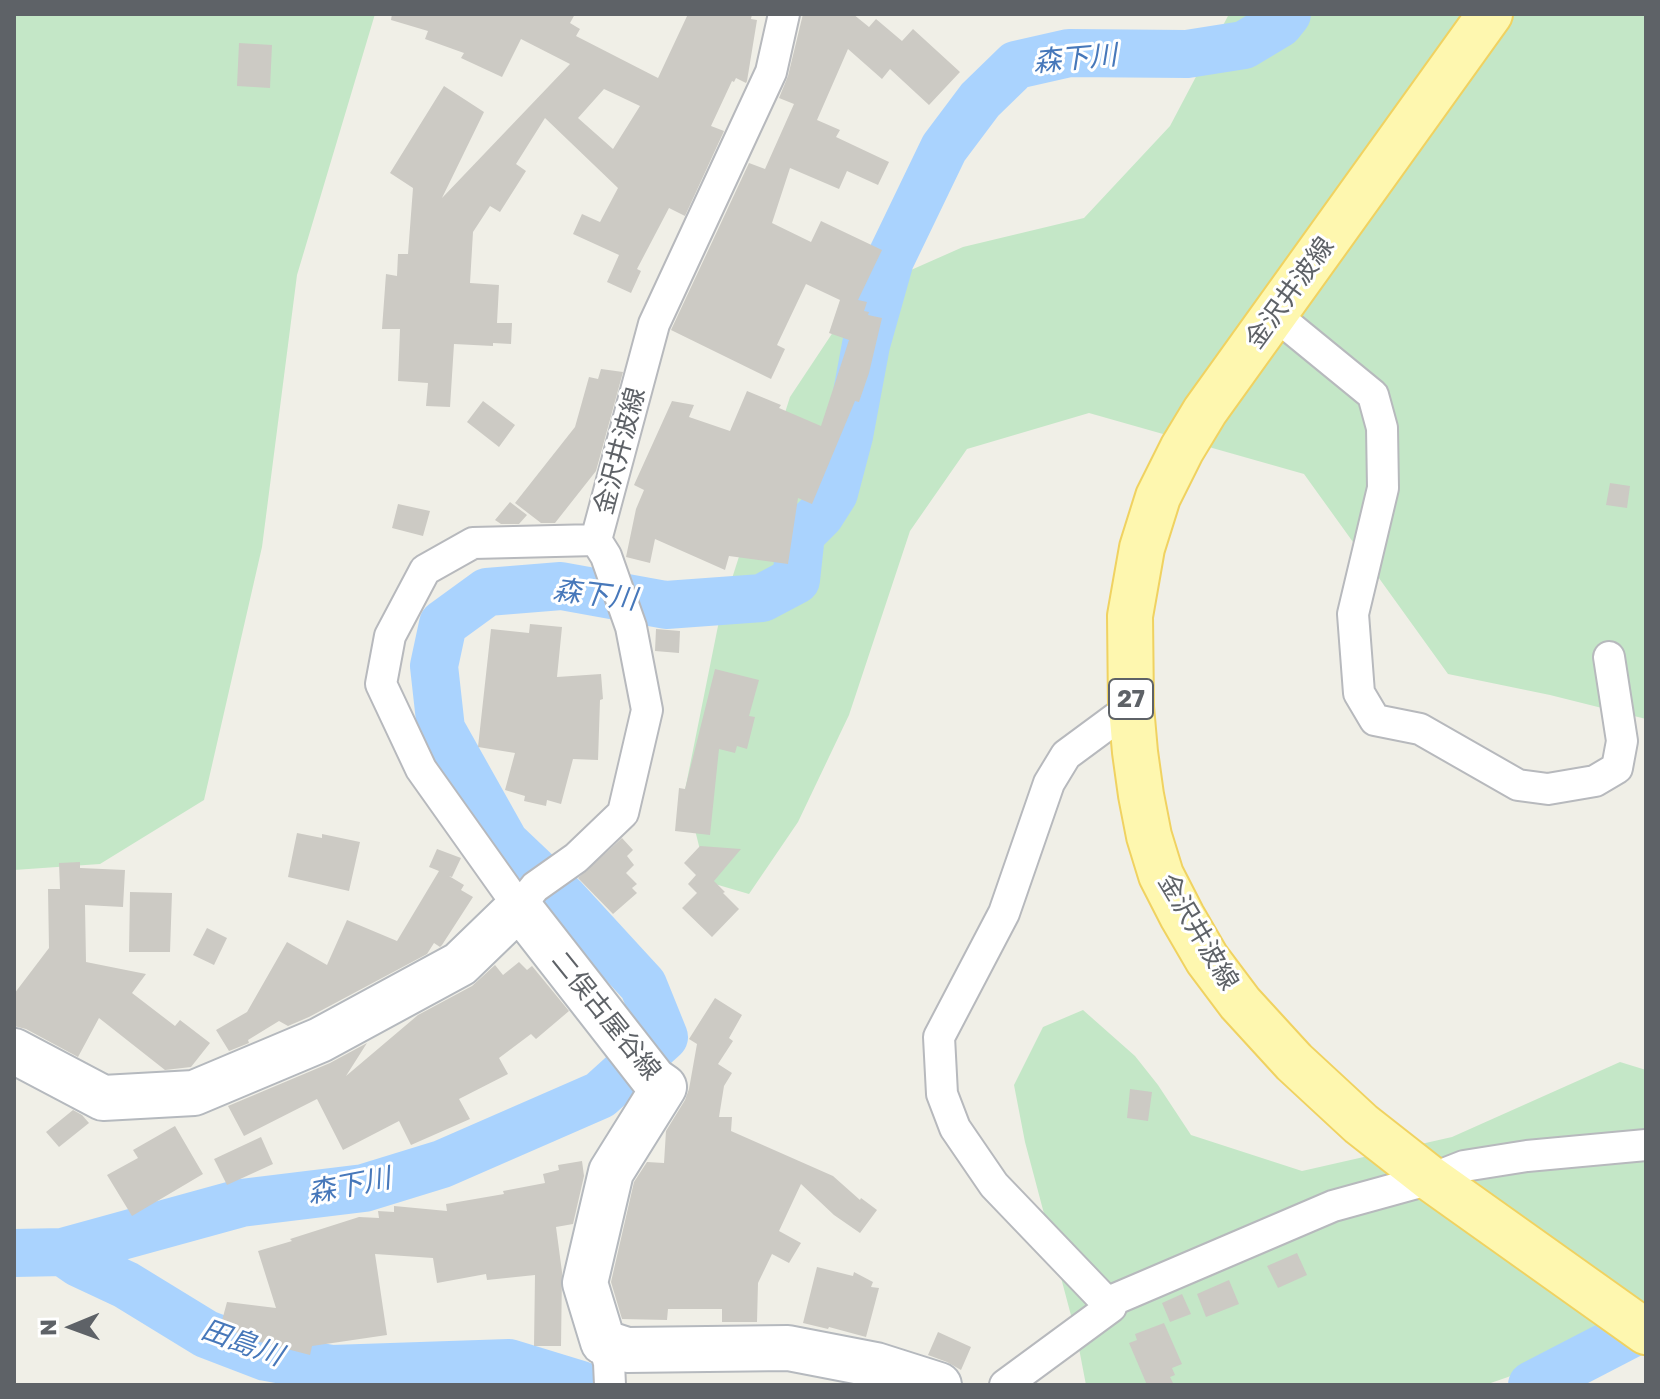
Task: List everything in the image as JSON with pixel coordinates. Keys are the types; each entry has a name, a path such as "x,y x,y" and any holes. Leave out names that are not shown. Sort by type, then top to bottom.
{"main road":[{"name":"金沢井波線","path":"1490,14 1205,411 1158,497 1142,548 1130,616 1131,707 1141,795 1161,875 1182,916 1207,959 1240,1003 1294,1062 1361,1124 1431,1179 1646,1332"},
{"name":"二俣古屋谷線","path":"527,897 613,1028 654,1080 664,1087 611,1172 585,1283 607,1363 627,1350 788,1348 876,1365 939,1385"},
{"path":"14,1051 103,1098 194,1093 320,1040 460,964 527,897"}],"street":[{"name":"金沢井波線","path":"601,548 654,324 771,72 784,14"},
{"path":"1274,314 1373,395 1382,428 1383,488 1353,614 1359,693 1375,720 1420,729 1518,785 1548,789 1595,781 1617,768 1622,741 1609,657"},
{"path":"473,543 601,548 631,627 647,710 623,813 576,858 527,897 421,769 381,684 390,636 425,570 473,543"},
{"path":"1005,1385 1111,1307 994,1185 955,1128 942,1094 939,1037 1004,913 1049,783 1066,755 1131,707"},
{"path":"1106,1303 1333,1206 1431,1179 1464,1166 1527,1156 1646,1145"}],"green space":[{"path":"14,14 375,14 297,275 262,547 204,800 100,864 14,870"},
{"path":"1229,14 1646,14 1646,719 1448,674 1304,474 1089,413 967,449 910,531 849,715 798,822 749,894 708,882 685,790 720,616 790,397 859,293 963,247 1084,218 1170,126"},
{"path":"1083,1010 1135,1056 1191,1135 1302,1171 1452,1137 1620,1062 1646,1070 1646,1329 1485,1385 1086,1385 1077,1338 1025,1142 1014,1085 1043,1027"}],"building":[{"path":"392,14 575,14 570,23 580,29 576,36 658,78 688,14 752,14 751,19 757,20 747,81 736,78 732,81 711,126 724,131 685,216 669,208 637,269 641,271 631,293 607,282 619,255 573,234 582,214 600,222 618,188 545,118 516,164 526,171 500,212 490,206 473,232 470,283 499,285 497,323 512,323 511,344 454,344 450,407 426,406 428,383 398,381 400,329 382,329 386,274 397,276 398,254 408,254 413,188 390,173 444,86 484,112 442,198 570,64 521,39 502,77 461,58 464,53 425,39 428,31 391,20","holes":["604,89 640,106 613,149 578,118"]},
{"path":"803,14 853,14 869,27 876,19 902,41 913,29 960,72 929,105 890,69 882,79 848,49 817,120 840,130 836,137 889,162 878,185 847,171 839,189 790,168 772,223 811,242 821,221 882,250 858,300 867,302 864,311 869,312 868,315 882,318 869,373 859,402 855,401 812,504 798,498 788,564 729,556 725,570 655,539 650,563 626,557 636,509 644,490 634,485 672,401 694,405 689,417 730,431 747,391 821,426 849,340 829,333 840,300 806,284 777,345 785,349 771,379 671,330 749,163 765,169 794,104 779,98 788,76"},
{"path":"239,43 272,45 270,88 237,86"},
{"path":"601,369 623,372 596,471 555,523 541,523 515,503 575,427 589,377 598,379"},
{"path":"483,401 515,425 499,447 467,422"},
{"path":"1610,483 1630,486 1627,508 1606,505"},
{"path":"510,502 527,515 519,524 501,524 495,520"},
{"path":"398,504 430,511 423,536 392,528"},
{"path":"530,624 562,627 557,677 601,674 603,699 600,700 598,760 573,759 561,804 547,800 546,806 524,801 525,796 505,790 515,753 478,747 491,629 529,633"},
{"path":"656,629 680,631 679,653 655,651"},
{"path":"715,669 759,680 749,716 755,717 747,749 737,746 735,753 719,749 710,835 675,831 679,788 685,789"},
{"path":"297,833 322,838 322,834 360,842 349,891 288,877"},
{"path":"622,838 633,850 627,856 634,865 626,873 637,884 632,888 637,893 613,914 578,878"},
{"path":"700,846 741,849 714,881 739,909 712,937 682,908 697,893 688,884 696,875 684,863"},
{"path":"437,849 461,858 452,877 449,876 464,885 461,890 473,897 440,947 434,943 427,954 309,1017 288,1026 279,1021 248,1040 249,1043 229,1051 216,1030 247,1012 287,942 327,965 347,920 397,941 439,871 429,867"},
{"path":"80,862 80,868 125,870 123,907 85,905 86,962 146,974 132,993 175,1026 180,1020 210,1043 191,1067 165,1070 99,1018 78,1057 26,1029 14,1026 14,994 49,948 48,889 60,889 59,863"},
{"path":"130,892 172,893 170,952 129,952"},
{"path":"207,928 227,938 214,965 193,955"},
{"path":"519,962 527,970 532,966 569,1011 536,1039 531,1034 499,1058 508,1074 459,1099 470,1119 411,1145 399,1121 343,1150 317,1099 244,1136 228,1106 330,1063 367,1043 346,1076 418,1015 472,986 495,965 503,975"},
{"path":"715,998 742,1015 729,1038 733,1041 718,1064 732,1073 724,1086 719,1117 732,1117 731,1131 833,1176 860,1200 877,1210 860,1233 834,1215 801,1184 779,1231 801,1243 789,1263 772,1254 758,1283 757,1322 722,1322 722,1309 668,1309 667,1320 622,1319 611,1282 634,1182 647,1162 664,1163 666,1131 689,1089 697,1044 689,1039"},
{"path":"1130,1089 1152,1092 1148,1121 1127,1118"},
{"path":"73,1110 89,1123 59,1147 46,1132"},
{"path":"175,1126 203,1174 132,1216 107,1175 138,1158 133,1150"},
{"path":"261,1137 273,1164 227,1185 214,1159"},
{"path":"582,1161 584,1176 573,1224 556,1227 562,1272 561,1346 534,1346 535,1275 487,1280 486,1274 437,1283 433,1258 375,1254 387,1335 312,1346 310,1355 237,1336 238,1333 220,1328 227,1302 276,1308 258,1251 359,1217 379,1218 378,1211 394,1212 394,1206 447,1211 446,1204 545,1183 543,1174 559,1170 558,1165"},
{"path":"1297,1253 1307,1275 1278,1288 1267,1266"},
{"path":"817,1267 853,1276 854,1272 873,1282 871,1287 879,1288 866,1337 803,1323"},
{"path":"1229,1280 1239,1304 1206,1317 1197,1294"},
{"path":"1182,1294 1191,1314 1170,1322 1162,1303"},
{"path":"1164,1323 1182,1364 1172,1368 1175,1375 1170,1377 1174,1385 1147,1385 1129,1343 1137,1340 1135,1334"},
{"path":"938,1332 971,1347 961,1370 928,1355"}],"waterway":[{"name":"森下川","path":"14,1253 63,1252 241,1203 364,1188 442,1164 600,1095 664,1037 643,985 564,899 505,843 441,729 434,666 443,624 487,592 561,586 666,605 762,598 796,580 801,534 820,515 834,493 849,436 866,345 890,260 944,148 980,100 1016,65 1069,53 1187,54 1244,45 1279,24 1287,14"},
{"name":"田島川","path":"63,1252 126,1285 206,1334 266,1357 332,1369 509,1363 581,1385"},
{"name":"田島川","path":"1532,1385 1646,1326"}]}
